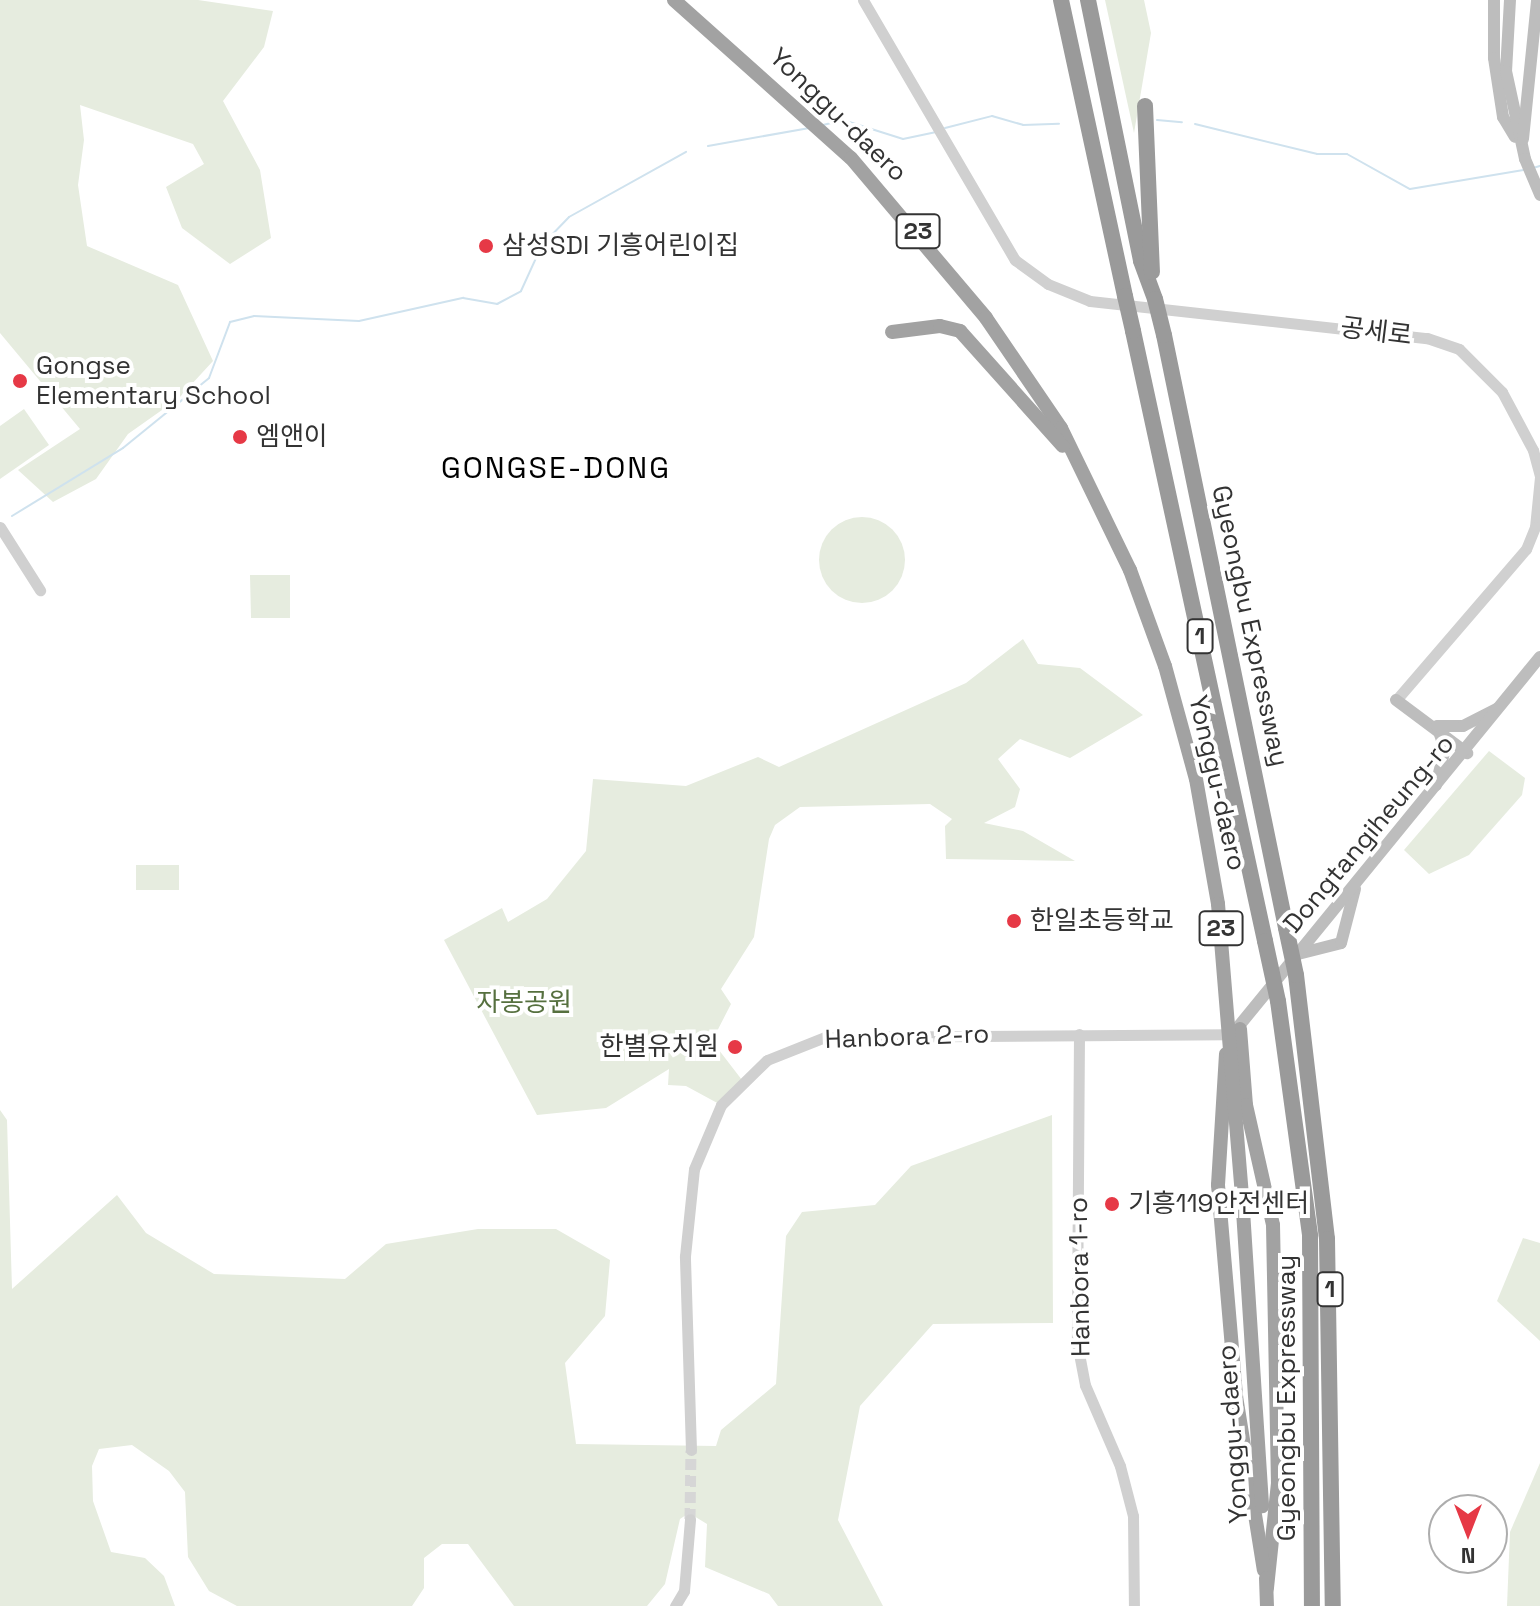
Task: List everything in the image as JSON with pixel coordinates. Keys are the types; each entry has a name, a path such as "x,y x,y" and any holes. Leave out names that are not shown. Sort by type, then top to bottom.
{"highway":[{"name":"Yonggu-daero","path":"674,0 772,82 889,198 1043,397 1130,570 1165,666 1196,779 1218,904 1242,1195 1267,1606"},
{"name":"Gyeongbu Expressway","path":"1061,0 1278,1001 1310,1236 1312,1606"},
{"name":"1","path":"1088,0 1141,261 1154,292"},
{"path":"1148,107 1145,129 1154,292"},
{"name":"Gyeongbu Expressway","path":"1154,292 1296,975 1327,1239 1333,1606"},
{"path":"892,332 940,326 960,331 1079,465"},
{"path":"1234,1031 1246,1105 1266,1174 1273,1225 1278,1483 1267,1588"},
{"path":"1234,1031 1218,1185 1236,1396 1267,1588"},
{"path":"1218,1185 1230,1164 1253,1163 1266,1174"}],"main road":[{"path":"1494,0 1503,117 1524,154 1540,195"},
{"path":"1510,0 1506,71 1524,154"},
{"path":"1524,154 1537,0"},
{"name":"Dongtangiheung-ro","path":"1234,1031 1359,878 1467,753 1540,657"},
{"path":"1396,700 1437,726 1467,753"},
{"path":"1437,726 1463,726 1503,706"},
{"path":"1434,791 1445,749 1437,726"},
{"path":"1296,955 1341,943 1359,878"}],"street":[{"name":"공세로","path":"863,0 932,126 1015,260 1048,284 1090,301 1427,338 1459,349 1502,392 1533,450 1540,477 1535,527 1526,549 1396,700"},
{"path":"0,527 40,590"},
{"name":"Hanbora 2-ro","path":"691,1450 688,1201 706,1135 742,1080 794,1045 825,1037 1234,1031"},
{"name":"Hanbora 1-ro","path":"1079,1034 1077,1343 1085,1385 1120,1466 1133,1516 1134,1606"},
{"path":"675,1606 684,1591 690,1519"}],"green space":[{"path":"0,0 198,0 273,11 264,47 223,101 260,170 271,238 230,264 182,228 166,187 204,164 193,144 80,105 84,140 78,185 87,246 178,285 213,361 179,398 128,434 96,479 53,502 18,470 80,429 0,333"},
{"path":"1105,0 1144,0 1151,33 1134,133"},
{"path":"24,409 49,445 0,479 0,426"},
{"path":"862,517 886,524 898,536 905,560 898,584 886,596 862,603 838,596 826,584 819,560 826,536 838,524"},
{"path":"250,575 290,575 290,618 251,618"},
{"name":"자봉공원","path":"1023,639 1038,664 1080,668 1143,715 1070,758 1020,739 998,759 1020,789 1015,807 984,823 1023,831 1075,861 946,859 945,826 952,819 930,804 800,807 775,825 769,839 754,937 721,989 731,1004 712,1041 742,1080 721,1105 686,1086 668,1085 669,1069 606,1108 537,1115 444,940 502,908 508,922 547,899 586,851 593,779 686,786 758,757 779,767 966,683"},
{"path":"1489,751 1525,778 1522,795 1469,855 1429,874 1404,850"},
{"path":"136,865 179,865 179,890 136,890"},
{"path":"0,1110 7,1120 12,1289 117,1195 146,1233 214,1274 345,1279 386,1244 478,1229 556,1229 610,1260 605,1316 565,1363 576,1444 716,1446 721,1430 776,1384 786,1236 802,1212 875,1205 911,1166 1052,1115 1053,1323 933,1324 860,1406 838,1520 883,1606 778,1606 769,1594 705,1567 707,1524 689,1513 680,1519 665,1584 647,1606 514,1606 468,1544 442,1544 424,1558 424,1588 412,1606 237,1606 209,1591 188,1557 185,1492 169,1471 132,1445 99,1449 92,1466 93,1501 111,1552 145,1558 164,1576 175,1606 0,1606"},
{"path":"1523,1238 1540,1243 1540,1341 1497,1301"},
{"path":"1540,1463 1540,1606 1507,1606 1510,1532"}],"waterway":[{"path":"945,128 992,116 1023,125 1059,124"},
{"path":"823,125 843,120 903,139 936,132"},
{"path":"1157,120 1182,122"},
{"path":"1195,124 1317,154 1347,154 1410,189 1523,170"},
{"path":"708,146 809,128"},
{"path":"12,516 123,448 209,378 230,322 254,316 359,321 463,298 497,304 521,291 542,245 569,217 686,152"},
{"path":"1533,168 1540,166"}],"tunnel":[{"path":"690,1519 691,1450"}],"place":[{"name":"삼성SDI 기흥어린이집","path":"486,246"},
{"name":"Gongse Elementary School","path":"20,381"},
{"name":"엠앤이","path":"240,437"},
{"name":"한일초등학교","path":"1014,921"},
{"name":"한별유치원","path":"735,1047"},
{"name":"기흥119안전센터","path":"1112,1204"}],"district":[{"name":"GONGSE-DONG","path":"556,468"}]}
